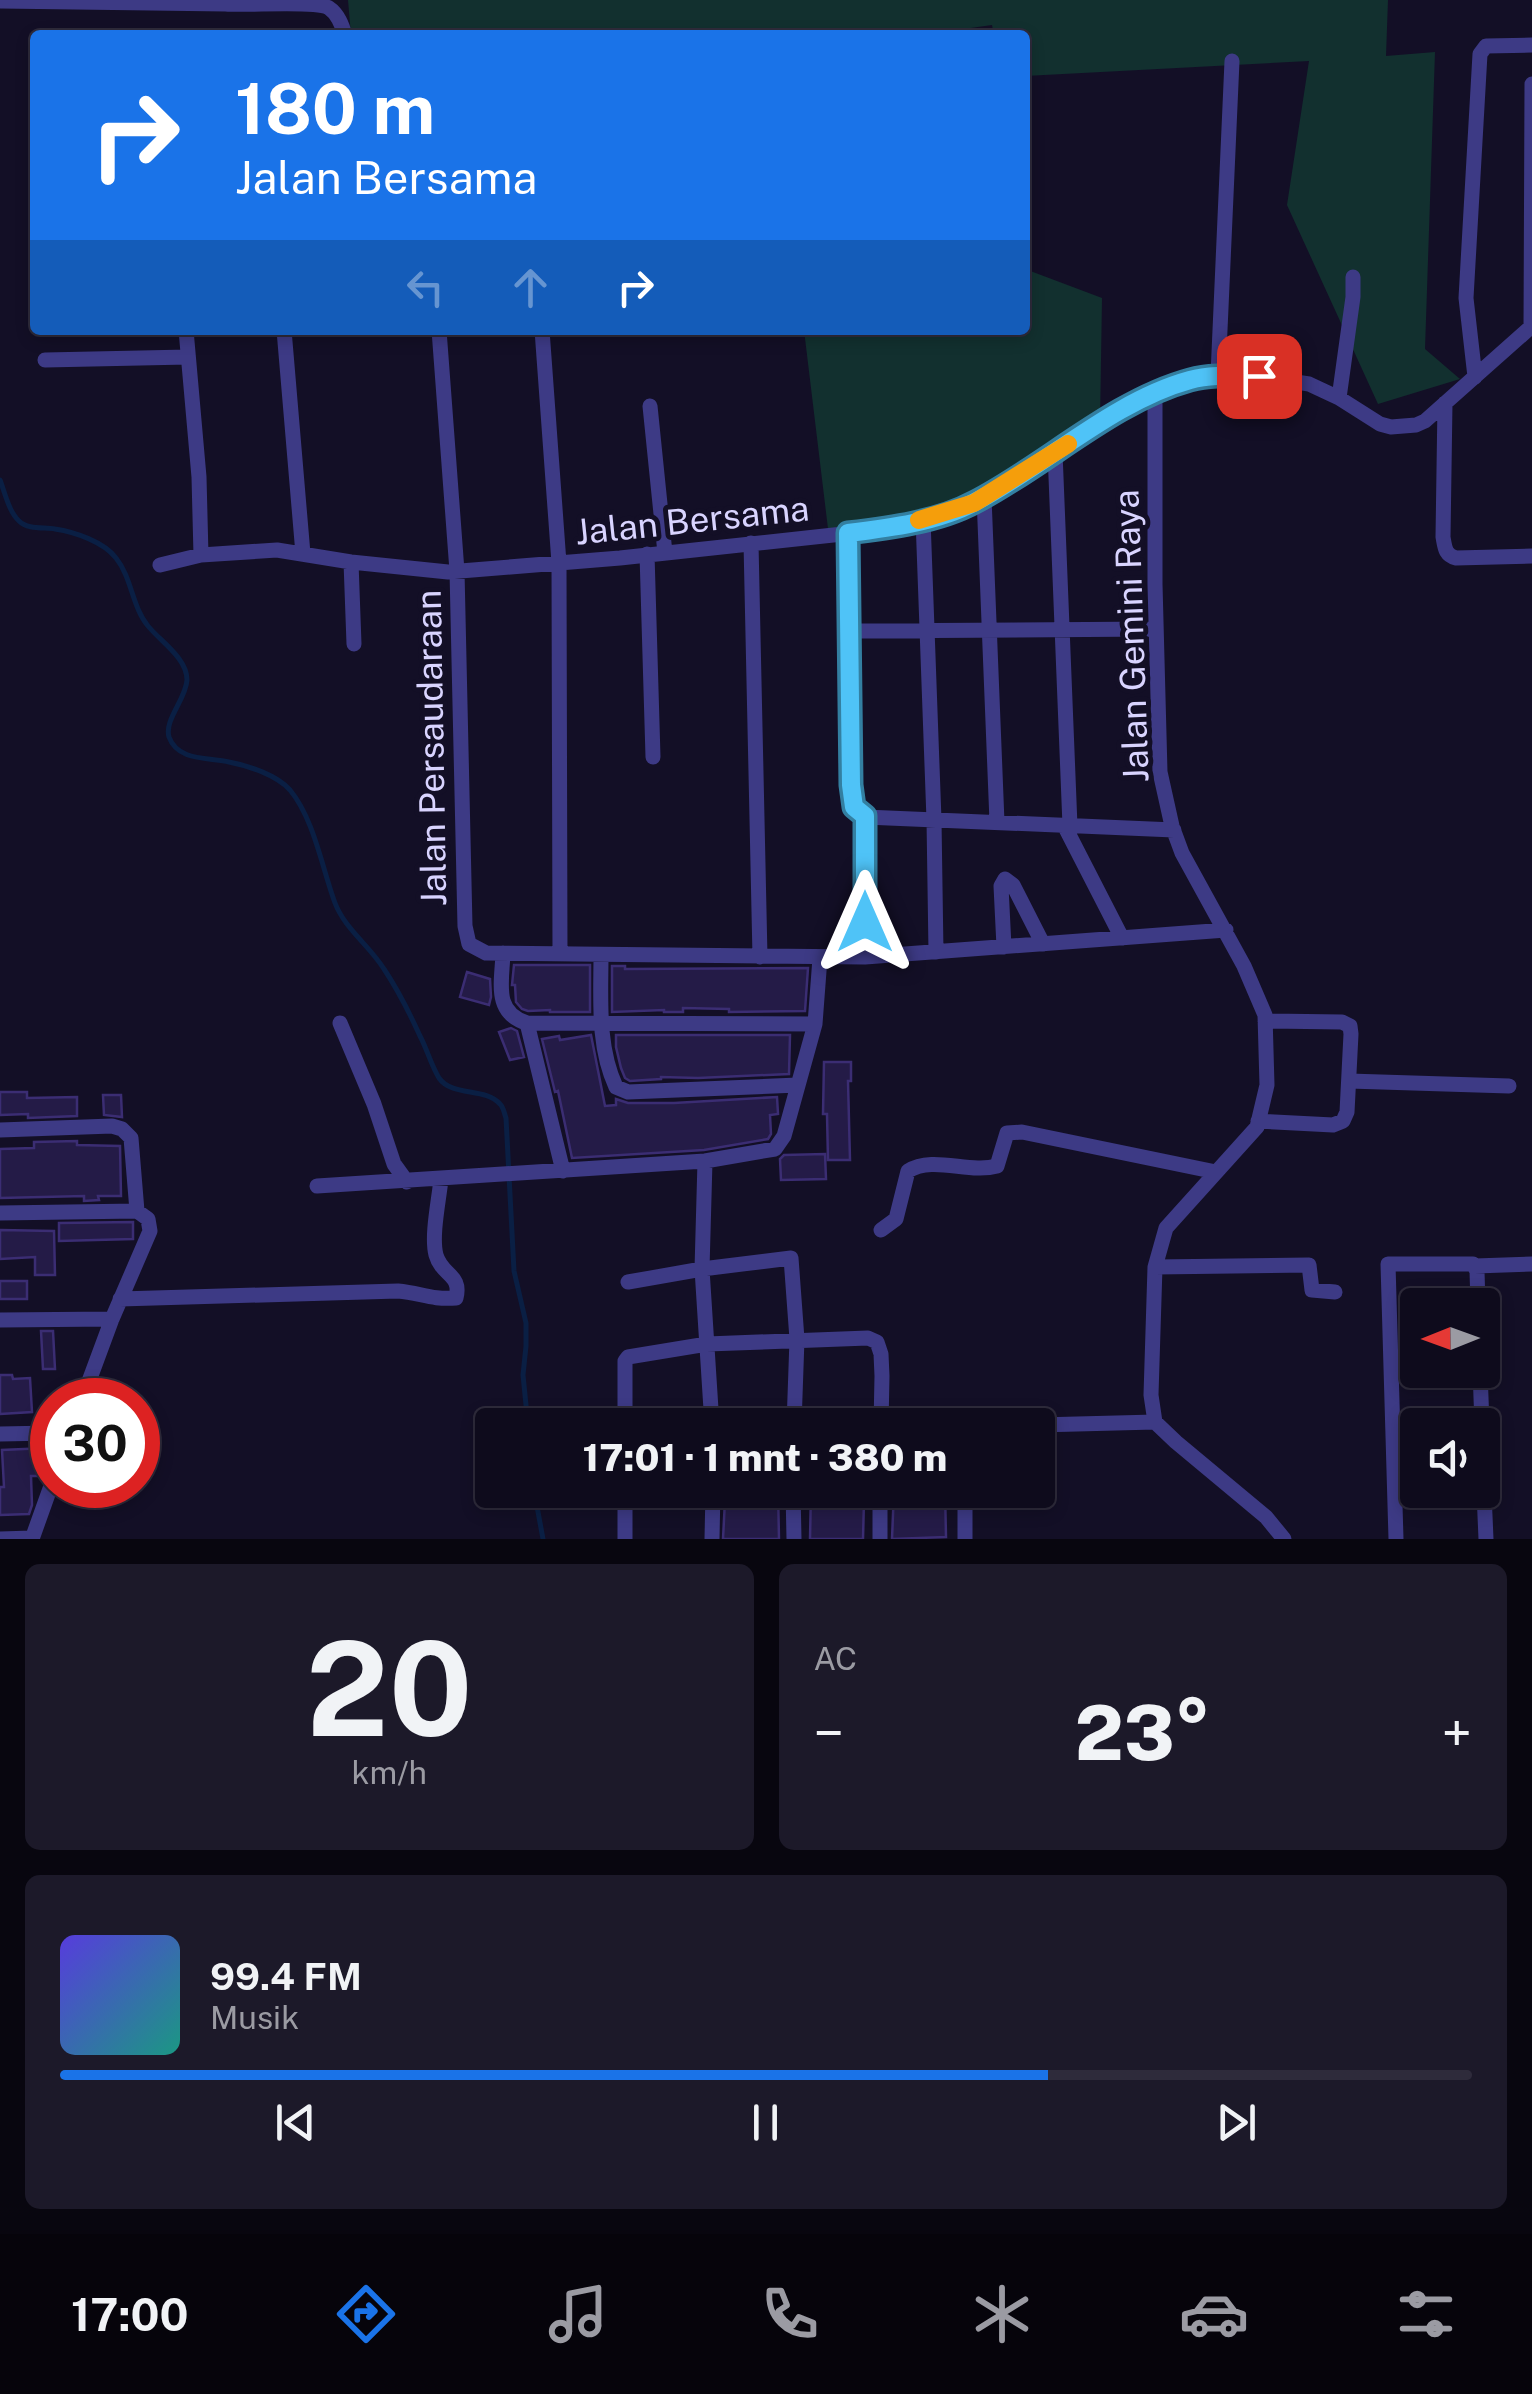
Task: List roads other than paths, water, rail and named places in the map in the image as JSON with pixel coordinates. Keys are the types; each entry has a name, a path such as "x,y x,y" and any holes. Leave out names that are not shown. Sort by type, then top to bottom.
{"street":[{"path":"0,0 316,4 329,7 343,30"},
{"path":"1474,377 1466,298 1480,54 1486,46 1532,45"},
{"path":"1218,376 1232,61"},
{"path":"1531,327 1532,84"},
{"path":"1340,398 1353,277"},
{"name":"Jalan Bersama","path":"160,564 202,555 277,550 351,562 457,571 848,533 923,520 974,503 1105,420 1190,380 1218,376 1309,384 1340,398 1380,424 1416,426 1531,327"},
{"path":"186,335 202,555"},
{"path":"284,335 303,554"},
{"path":"440,335 457,571"},
{"path":"542,335 559,562 560,954"},
{"path":"46,360 188,357"},
{"name":"Jalan Gemini Raya","path":"1156,393 1160,772 1182,852 1226,930 1265,1015 1268,1085 1257,1127 1166,1228 1156,1267 1151,1395 1156,1422"},
{"path":"1446,403 1445,551 1456,558 1532,556"},
{"path":"650,406 665,553"},
{"path":"1055,452 1067,826 1122,938"},
{"path":"984,497 998,822"},
{"path":"923,520 936,952"},
{"path":"848,533 852,804 856,810 865,816 1174,830"},
{"path":"751,544 760,957"},
{"path":"647,554 653,757"},
{"path":"351,562 354,644"},
{"name":"Jalan Persaudaraan","path":"457,571 464,926 469,944 486,953 865,957 1226,930"},
{"path":"849,632 1156,629"},
{"path":"865,816 865,957"},
{"path":"1004,947 1000,886 1005,879 1013,885 1043,944"},
{"path":"503,953 505,1009 514,1019 527,1023 815,1024"},
{"path":"601,955 601,1023 616,1087 628,1092 798,1084"},
{"path":"317,1186 704,1161 776,1149 784,1136 815,1024 820,958"},
{"path":"1258,1121 1338,1124 1346,1117 1349,1082 1352,1034 1346,1023 1265,1021"},
{"path":"340,1023 394,1164 408,1182"},
{"path":"527,1023 563,1171"},
{"path":"1349,1082 1509,1086"},
{"path":"0,1130 112,1126 122,1129 134,1146 137,1211"},
{"path":"882,1230 896,1218 908,1171 927,1165 984,1169 997,1166 1005,1136 1012,1132 1216,1172"},
{"path":"704,1161 702,1268 711,1408"},
{"path":"120,1299 398,1291 428,1298 456,1298 457,1281 444,1270 436,1255 441,1180"},
{"path":"0,1213 137,1211 148,1219 150,1231 90,1378"},
{"path":"628,1282 702,1268 791,1258 797,1339 795,1408"},
{"path":"1396,1539 1388,1264 1532,1264"},
{"path":"1156,1267 1310,1266 1312,1290 1335,1292"},
{"path":"1475,1266 1477,1288"},
{"path":"0,1320 112,1319"},
{"path":"625,1408 626,1358 707,1344 868,1338 877,1342 881,1354 881,1408"},
{"path":"1055,1425 1156,1422 1266,1517 1284,1539"},
{"path":"0,1434 30,1433"},
{"path":"0,1539 32,1539 43,1508"},
{"path":"625,1508 625,1539"},
{"path":"712,1508 712,1539"},
{"path":"794,1508 794,1539"},
{"path":"880,1508 880,1539"},
{"path":"965,1508 965,1539"},
{"path":"1485,1508 1486,1539"}],"waterway":[{"path":"0,480 13,513 23,524 80,535 116,558 143,618 178,657 186,672 186,687 168,730 173,745 187,755 262,772 290,790 311,829 339,912 394,985 439,1078 452,1088 486,1095 502,1107 506,1118 514,1271 526,1323 523,1375 526,1408"},
{"path":"537,1508 543,1539"}]}
